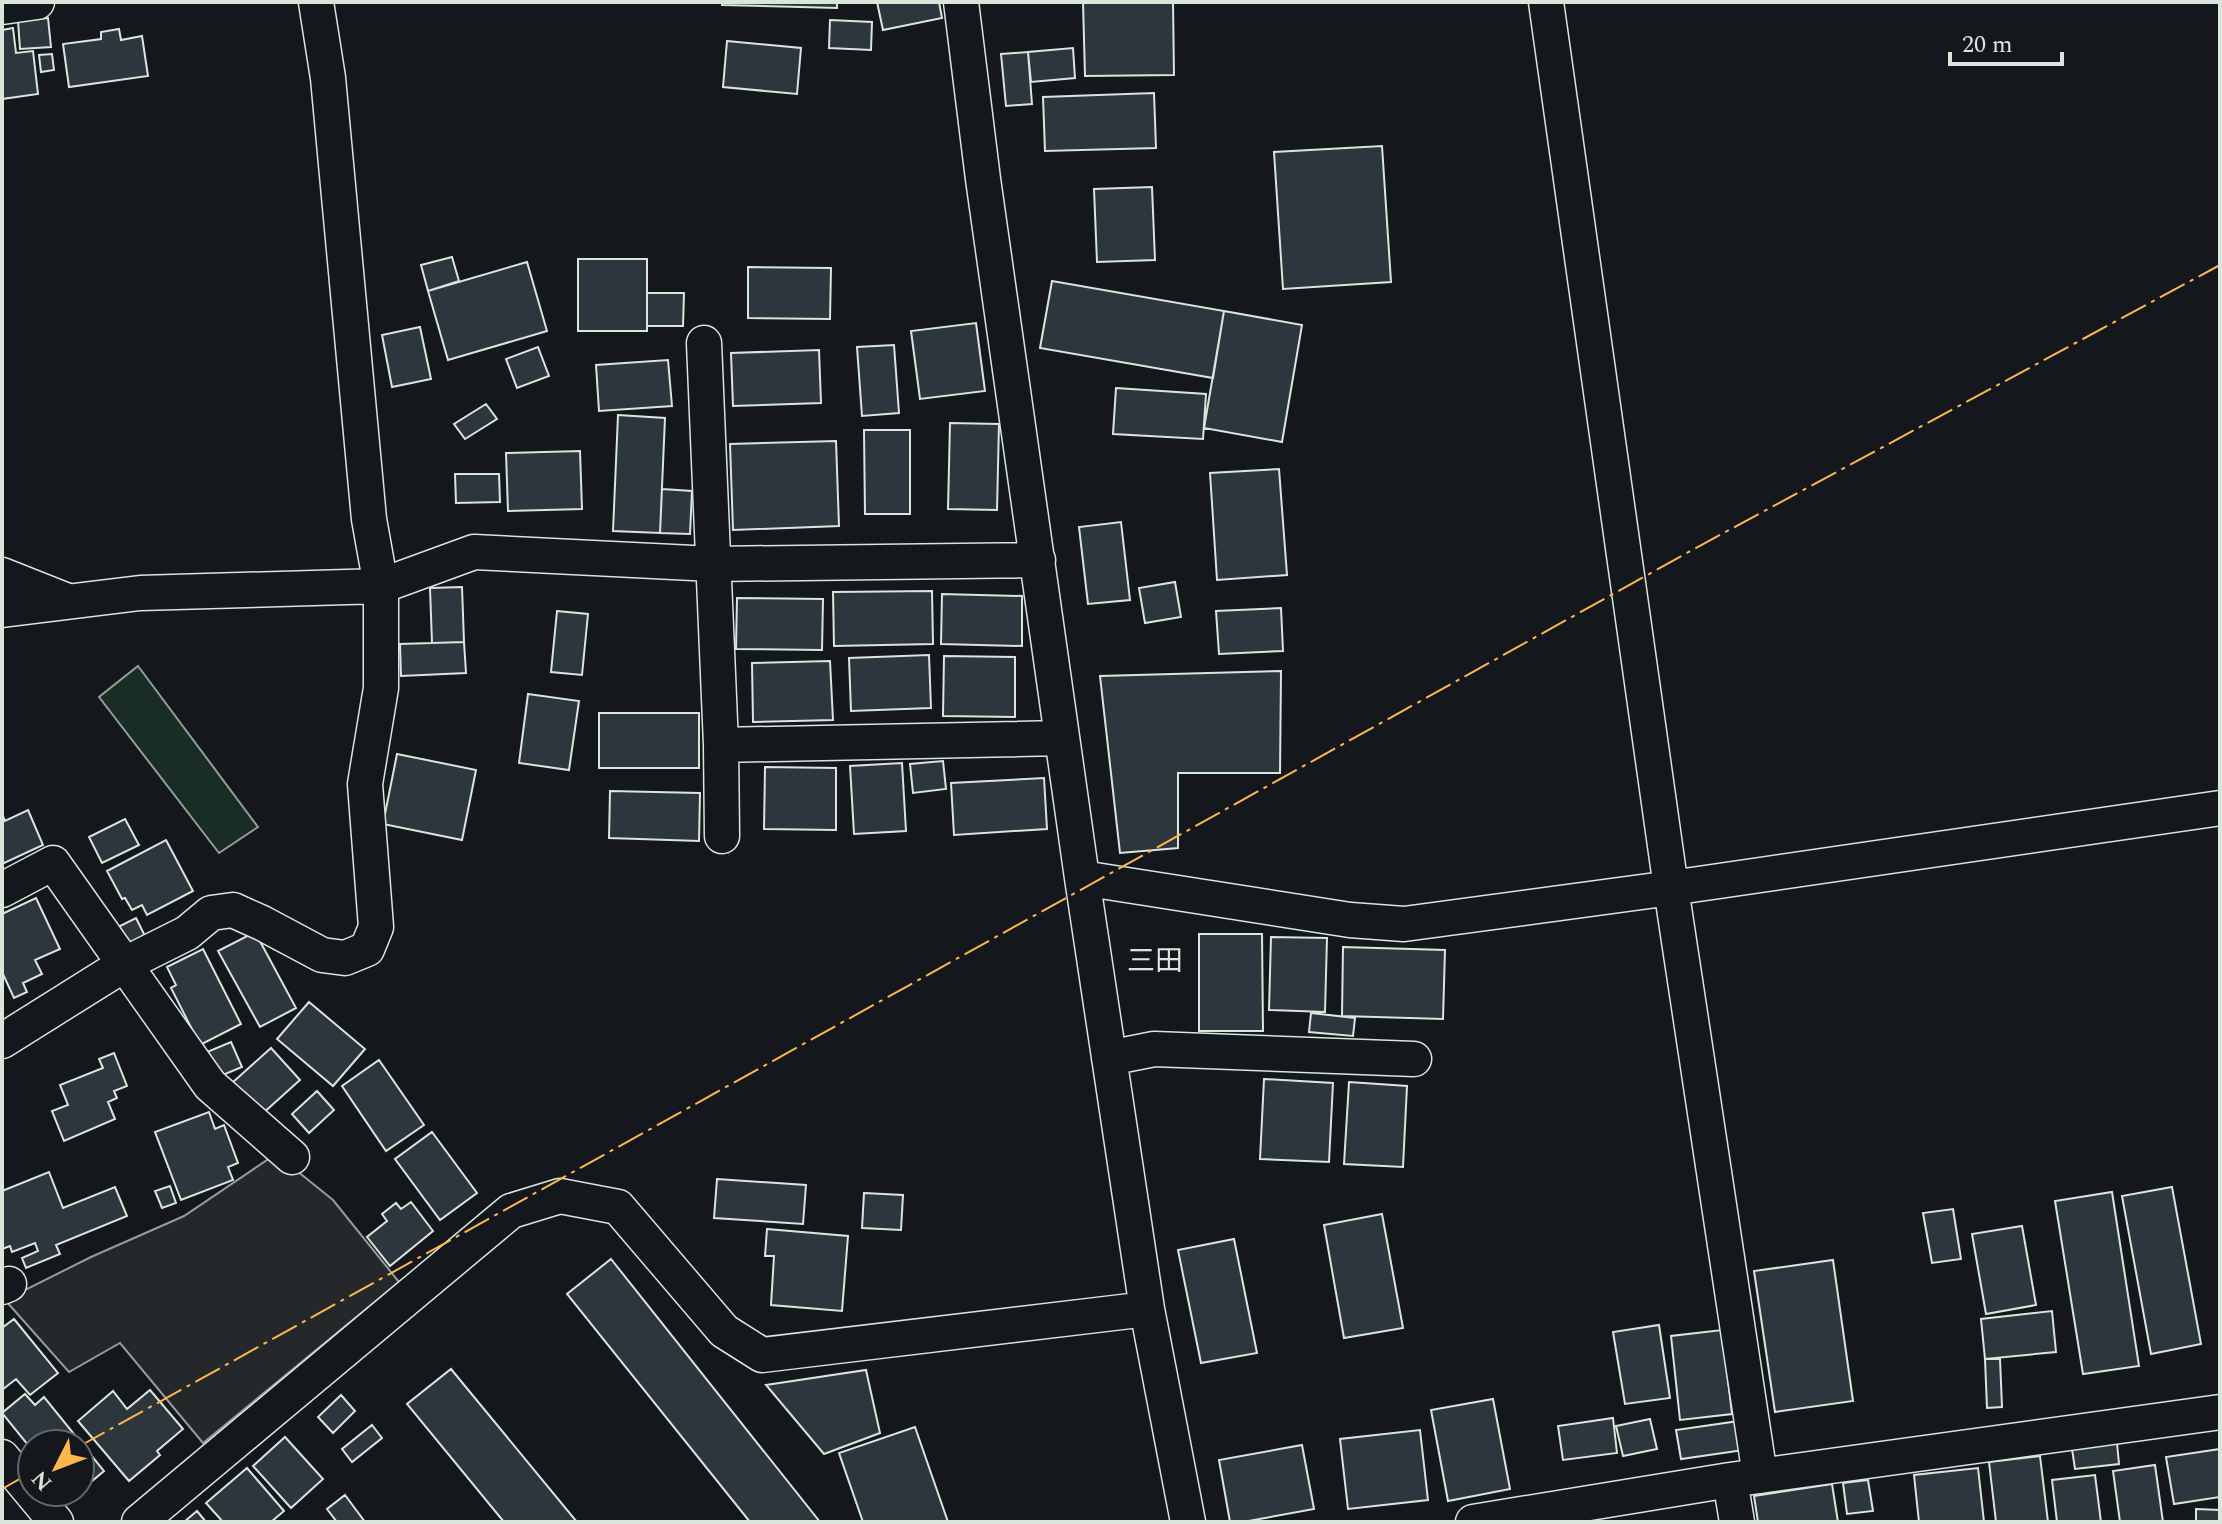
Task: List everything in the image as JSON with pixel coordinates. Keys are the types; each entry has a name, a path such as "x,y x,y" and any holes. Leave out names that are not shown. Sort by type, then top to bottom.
{"street":[{"path":"2,7 37,2"},
{"path":"2,1041 125,964 187,933 211,913 233,910 322,955 345,958 367,949 376,927 365,784 381,688 381,586 369,519 328,78 316,2"},
{"path":"961,2 983,179 1082,878 1147,1309 1188,1522"},
{"path":"1546,2 1671,888 1745,1478 1737,1522"},
{"path":"704,343 722,836"},
{"path":"2,610 140,593 381,586 474,552 713,564 1038,560"},
{"path":"2,575 70,602"},
{"path":"721,745 1062,738"},
{"path":"1082,878 1350,920 1404,924 2220,808"},
{"path":"2,890 53,863 210,1085 292,1157"},
{"path":"1109,1058 1154,1049 1414,1059"},
{"path":"139,1522 511,1211 560,1196 618,1207 724,1331 762,1355 1147,1309"},
{"path":"1473,1522 1602,1512 1745,1478 2220,1412"},
{"path":"2,1457 56,1522"}],"green space":[{"path":"138,666 258,827 219,853 99,697"}],"shaded area":[{"path":"276,1154 333,1200 399,1282 203,1443 120,1343 69,1372 5,1300 184,1216"}],"building":[{"path":"722,2 837,2 837,8 722,5"},
{"path":"877,2 939,2 942,18 883,30"},
{"path":"1083,2 1173,2 1174,75 1085,76"},
{"path":"48,18 51,47 20,49 18,21"},
{"path":"830,20 872,22 871,50 829,48"},
{"path":"13,28 16,53 33,51 38,94 2,99 2,30"},
{"path":"119,29 121,40 142,36 148,76 69,87 63,44 101,39 101,32"},
{"path":"727,41 801,48 797,94 723,87"},
{"path":"1073,48 1075,78 1031,82 1028,52"},
{"path":"1028,52 1032,104 1006,106 1001,54"},
{"path":"52,54 54,70 41,72 39,55"},
{"path":"1154,93 1156,148 1045,151 1043,97"},
{"path":"1382,146 1391,282 1283,289 1274,152"},
{"path":"1152,187 1155,260 1097,262 1094,189"},
{"path":"452,257 459,281 428,291 421,265"},
{"path":"578,259 647,259 647,331 578,331"},
{"path":"527,262 547,331 448,360 428,291"},
{"path":"748,267 831,268 830,319 748,318"},
{"path":"1052,281 1224,311 1213,378 1040,348"},
{"path":"647,293 684,293 683,326 647,326"},
{"path":"1224,311 1302,325 1282,442 1204,428"},
{"path":"976,323 985,391 920,399 911,331"},
{"path":"420,327 431,379 392,387 382,335"},
{"path":"894,345 899,413 862,416 857,347"},
{"path":"538,347 549,376 517,388 506,359"},
{"path":"819,350 821,403 733,406 731,353"},
{"path":"668,360 672,406 599,411 596,365"},
{"path":"1116,388 1206,394 1203,439 1113,434"},
{"path":"486,404 497,419 465,439 454,424"},
{"path":"618,415 665,418 660,533 613,531"},
{"path":"950,423 999,424 997,510 948,509"},
{"path":"864,430 910,430 910,514 865,514"},
{"path":"836,441 839,526 733,530 730,444"},
{"path":"580,451 582,509 508,511 506,453"},
{"path":"1279,469 1287,575 1217,580 1210,473"},
{"path":"455,474 499,474 500,502 456,503"},
{"path":"662,489 692,491 690,534 660,533"},
{"path":"1121,522 1130,600 1088,604 1079,527"},
{"path":"1175,582 1181,617 1145,623 1139,588"},
{"path":"462,587 464,642 432,643 430,588"},
{"path":"932,591 933,644 834,646 833,592"},
{"path":"942,594 1022,596 1022,646 941,644"},
{"path":"737,598 823,599 822,650 736,649"},
{"path":"1281,608 1283,651 1219,654 1216,611"},
{"path":"557,611 588,614 582,675 551,672"},
{"path":"464,642 466,673 401,676 400,644"},
{"path":"929,655 931,708 851,711 849,658"},
{"path":"944,656 1015,657 1015,717 943,716"},
{"path":"830,661 833,720 753,722 752,663"},
{"path":"1281,671 1280,773 1178,773 1178,848 1120,853 1100,676"},
{"path":"528,694 579,701 569,770 519,763"},
{"path":"599,713 699,713 699,768 599,768"},
{"path":"397,754 476,770 462,840 383,824"},
{"path":"943,761 946,789 913,793 910,764"},
{"path":"902,763 906,831 854,834 850,766"},
{"path":"765,767 836,768 836,830 764,829"},
{"path":"1044,778 1047,829 954,835 951,783"},
{"path":"610,791 700,793 699,841 609,838"},
{"path":"28,810 43,845 2,864 2,814 5,821"},
{"path":"125,819 139,845 102,863 89,837"},
{"path":"166,840 193,891 147,915 142,905 132,910 125,898 122,899 107,871"},
{"path":"36,898 60,949 35,960 42,974 23,983 27,992 14,998 2,972 2,914"},
{"path":"136,918 146,938 124,949 114,929"},
{"path":"255,932 296,1008 260,1027 218,951"},
{"path":"1199,934 1262,934 1263,1031 1199,1031"},
{"path":"1271,937 1327,938 1325,1012 1269,1010"},
{"path":"1343,947 1445,950 1443,1019 1342,1016"},
{"path":"203,949 241,1024 200,1045 171,988 176,985 167,967"},
{"path":"309,1002 365,1049 333,1086 277,1039"},
{"path":"1311,1013 1355,1018 1353,1036 1309,1032"},
{"path":"231,1042 242,1067 218,1077 207,1052"},
{"path":"271,1048 300,1080 261,1115 232,1083"},
{"path":"114,1053 127,1086 114,1091 117,1098 108,1102 115,1119 64,1141 52,1111 68,1105 60,1085 103,1068 99,1059"},
{"path":"379,1060 424,1125 386,1151 342,1086"},
{"path":"1264,1079 1333,1083 1329,1162 1260,1159"},
{"path":"1349,1082 1407,1086 1403,1167 1344,1164"},
{"path":"317,1091 334,1110 309,1133 292,1114"},
{"path":"209,1112 215,1129 224,1125 238,1163 228,1167 233,1180 181,1200 155,1132"},
{"path":"432,1132 477,1193 440,1220 395,1159"},
{"path":"49,1172 63,1208 115,1187 127,1216 56,1245 60,1254 26,1268 22,1258 38,1251 35,1243 12,1252 10,1246 2,1249 2,1191"},
{"path":"717,1179 806,1185 803,1224 714,1218"},
{"path":"170,1186 176,1203 162,1208 155,1191"},
{"path":"2172,1187 2201,1344 2151,1354 2122,1196"},
{"path":"2112,1192 2139,1366 2083,1374 2055,1201"},
{"path":"864,1193 903,1195 901,1230 862,1228"},
{"path":"411,1202 433,1231 390,1266 367,1237 387,1221 382,1214 396,1203 401,1209"},
{"path":"1953,1209 1961,1259 1932,1263 1923,1213"},
{"path":"1382,1214 1403,1328 1344,1338 1324,1225"},
{"path":"2022,1226 2036,1305 1986,1314 1972,1234"},
{"path":"767,1229 848,1236 842,1311 771,1305 774,1256 765,1256"},
{"path":"1234,1239 1257,1353 1201,1363 1178,1250"},
{"path":"611,1259 820,1522 750,1522 567,1294"},
{"path":"1833,1260 1853,1401 1775,1412 1754,1271"},
{"path":"2052,1311 2056,1352 1985,1359 1981,1319"},
{"path":"14,1319 58,1373 30,1395 16,1379 2,1390 2,1328"},
{"path":"1659,1325 1670,1398 1625,1404 1613,1332"},
{"path":"1722,1330 1732,1414 1680,1420 1671,1336"},
{"path":"1985,1359 2000,1359 2002,1407 1987,1408"},
{"path":"451,1369 577,1522 504,1522 407,1404"},
{"path":"866,1370 880,1433 824,1454 766,1385"},
{"path":"150,1390 183,1429 157,1451 160,1455 129,1481 96,1442 96,1428 84,1428 78,1421 113,1391 127,1409"},
{"path":"25,1394 35,1405 44,1397 69,1428 16,1430 2,1413"},
{"path":"341,1395 355,1411 333,1433 318,1417"},
{"path":"1493,1399 1510,1489 1448,1501 1431,1410"},
{"path":"1613,1418 1617,1453 1563,1460 1558,1426"},
{"path":"1650,1419 1657,1449 1623,1456 1616,1426"},
{"path":"1739,1421 1744,1450 1681,1459 1676,1430"},
{"path":"372,1425 382,1438 352,1462 342,1449"},
{"path":"915,1427 948,1522 863,1522 839,1453"},
{"path":"1420,1430 1428,1500 1348,1509 1340,1439"},
{"path":"285,1437 323,1479 291,1508 253,1466"},
{"path":"2117,1443 2119,1464 2075,1469 2072,1449"},
{"path":"1302,1445 1314,1509 1230,1522 1219,1460"},
{"path":"2220,1449 2220,1497 2174,1504 2166,1457"},
{"path":"2040,1456 2048,1522 1996,1522 1989,1462"},
{"path":"96,1461 104,1471 96,1478"},
{"path":"2155,1465 2163,1522 2120,1522 2113,1471"},
{"path":"247,1468 284,1511 271,1522 223,1522 206,1503"},
{"path":"1978,1468 1984,1522 1919,1522 1914,1475"},
{"path":"2095,1475 2101,1522 2057,1522 2052,1480"},
{"path":"1868,1480 1873,1511 1847,1514 1843,1483"},
{"path":"1832,1484 1838,1522 1758,1522 1754,1496"},
{"path":"345,1495 365,1522 337,1522 327,1509"},
{"path":"2196,1509 2220,1510 2220,1522 2196,1522"},
{"path":"197,1511 206,1522 184,1522"}],"power":[{"path":"96,1437 1694,549 2220,265"},
{"path":"2,1489 16,1481"}],"district":[{"name":"三田","path":"1155,961"}]}
